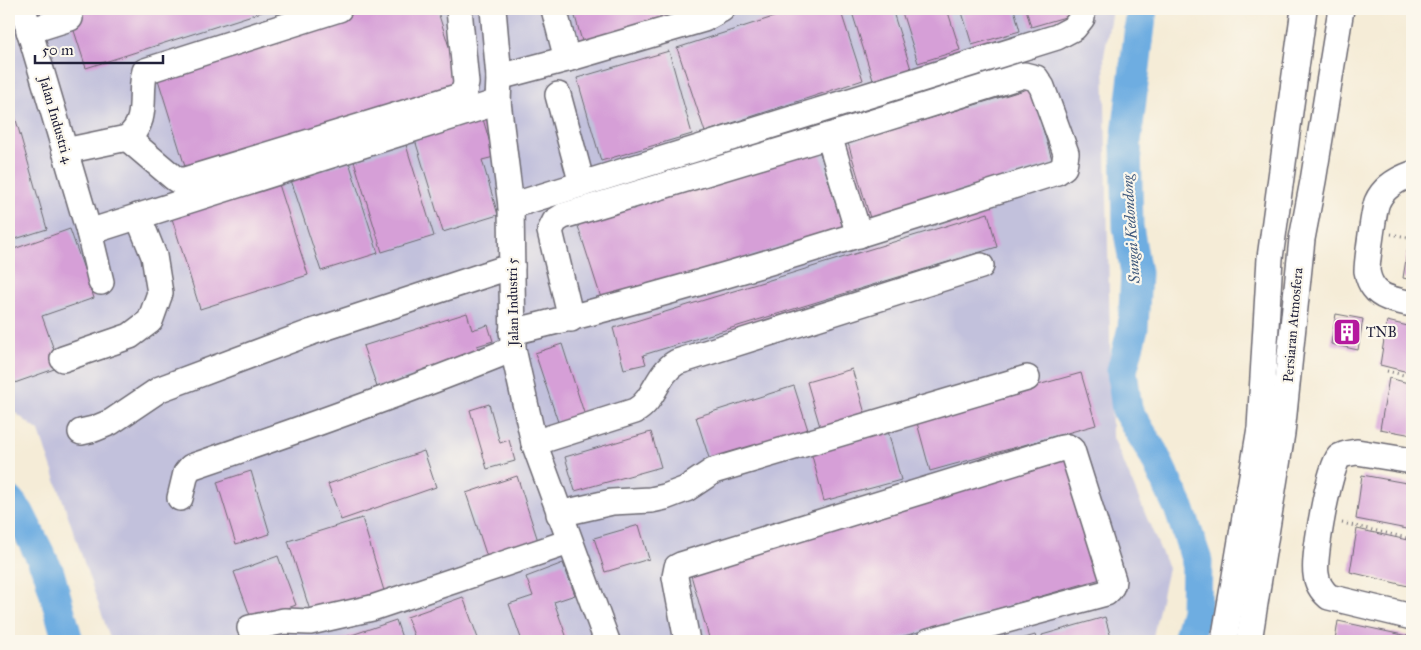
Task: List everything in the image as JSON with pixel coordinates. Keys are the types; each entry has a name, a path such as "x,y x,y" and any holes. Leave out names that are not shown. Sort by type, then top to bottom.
{"street":[{"path":"65,152 127,138 133,134 142,119 142,81 145,71 339,9"},
{"path":"127,138 177,180 185,180 457,97 464,92 466,84 459,9"},
{"name":"Jalan Industri 5","path":"493,9 499,77 498,102 511,206 513,341 534,443 607,641"},
{"path":"554,9 567,59"},
{"path":"499,77 704,19 722,9"},
{"path":"511,206 1057,37 1074,28 1082,18 1081,9"},
{"name":"Persiaran Atmosfera","path":"1224,641 1260,428 1270,258 1304,9"},
{"name":"Persiaran Atmosfera","path":"1249,641 1282,433 1302,239 1341,9"},
{"path":"26,20 70,18"},
{"name":"Jalan Industri 4","path":"26,20 89,232 101,282"},
{"path":"180,498 186,473 191,467 446,376 513,341 571,319 858,235 1057,172 1064,167 1066,153 1042,87 1036,78 1024,75 563,216 554,221 550,230 571,319"},
{"path":"558,95 582,184"},
{"path":"89,232 498,102"},
{"path":"829,136 858,235"},
{"path":"1412,174 1387,188 1377,202 1367,270 1369,281 1374,290 1383,296 1412,304"},
{"path":"62,359 130,336 150,321 160,293 154,256 138,216"},
{"path":"81,432 111,422 160,389 312,332 512,266"},
{"path":"534,443 635,411 642,407 664,372 677,362 981,266"},
{"path":"559,514 612,502 651,500 665,496 686,489 714,471 1027,378"},
{"path":"687,641 675,577 677,567 1068,447 1072,450 1113,580 1110,590 929,641"},
{"path":"1412,462 1358,452 1340,456 1334,465 1328,483 1315,566 1316,576 1322,591 1329,597 1412,618"},
{"path":"250,628 284,620 310,622 372,608 569,542"}],"path":[{"path":"1387,371 1412,376"},
{"path":"1322,519 1412,538"}],"shaded area":[{"path":"9,9 1112,9 1104,56 1112,435 1168,568 1152,641 111,641 39,431 9,408"}],"building":[{"path":"67,9 271,9 86,68"},
{"path":"361,9 437,9 462,88 187,173 156,73"},
{"path":"573,9 700,9 583,45"},
{"path":"798,9 840,9 863,80 705,132 677,48"},
{"path":"851,9 892,9 911,69 873,80"},
{"path":"901,9 947,9 960,50 918,63"},
{"path":"961,9 1014,9 1020,31 972,45"},
{"path":"1026,9 1070,9 1072,15 1031,27"},
{"path":"669,51 692,134 601,161 577,78"},
{"path":"1031,88 1053,163 870,218 848,143"},
{"path":"12,106 47,229 9,241 9,107"},
{"path":"483,119 494,157 482,160 498,215 443,232 415,140"},
{"path":"406,145 434,236 382,252 354,161"},
{"path":"819,149 843,228 602,301 577,223"},
{"path":"349,162 378,253 321,271 291,180"},
{"path":"277,178 308,275 200,309 170,212"},
{"path":"988,213 997,247 643,355 646,364 624,369 613,328"},
{"path":"70,229 94,298 42,316 60,367 9,385 9,243 11,250"},
{"path":"1409,241 1412,242 1412,280 1403,278"},
{"path":"467,313 472,330 488,325 493,341 477,346 480,354 377,387 363,346"},
{"name":"TNB","path":"1336,314 1363,319 1358,350 1331,344"},
{"path":"1387,321 1412,327 1412,373 1380,365"},
{"path":"562,344 586,419 560,428 535,353"},
{"path":"852,369 866,417 821,430 807,382"},
{"path":"1081,373 1096,425 930,471 916,419"},
{"path":"1389,378 1412,384 1412,435 1380,429"},
{"path":"794,386 808,430 710,461 696,417"},
{"path":"489,404 500,443 509,440 515,461 487,469 470,410"},
{"path":"888,431 901,480 824,501 811,452"},
{"path":"651,432 661,467 575,491 565,457"},
{"path":"424,451 436,487 341,520 328,484"},
{"path":"1067,454 1104,578 887,641 710,641 688,565"},
{"path":"251,471 270,534 236,544 217,482"},
{"path":"1362,475 1412,484 1412,530 1356,519"},
{"path":"517,476 540,547 489,563 466,493"},
{"path":"362,518 385,594 312,617 288,541"},
{"path":"639,525 649,559 605,572 594,538"},
{"path":"1357,529 1412,541 1412,587 1350,572"},
{"path":"278,556 296,605 252,621 234,572"},
{"path":"563,563 575,595 554,602 568,641 522,641 509,604 533,596 526,577"},
{"path":"463,597 479,641 416,641 407,617"},
{"path":"1105,617 1112,641 1043,641 1042,635"},
{"path":"396,620 403,641 341,641 340,639"},
{"path":"1338,621 1412,637 1412,641 1335,641"},
{"path":"1035,635 1037,641 1015,641"}],"waterway":[{"name":"Sungai Kedondong","path":"1142,9 1126,142 1128,227 1136,273 1133,328 1122,371 1127,410 1153,453 1179,508 1197,561 1196,610 1188,641"},
{"path":"9,501 19,513 49,573 68,641"}],"place":[{"name":"TNB","path":"1347,332"}]}
